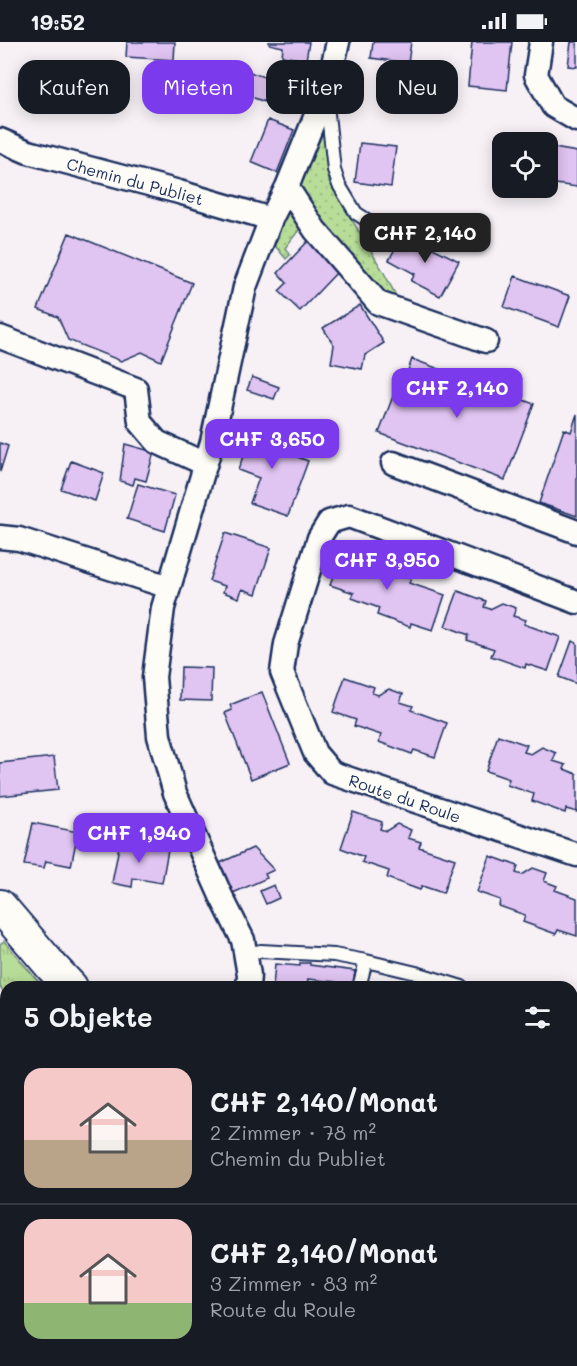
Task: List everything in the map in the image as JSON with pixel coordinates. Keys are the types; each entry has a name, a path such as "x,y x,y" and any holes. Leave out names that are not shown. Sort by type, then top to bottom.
{"main road":[{"path":"0,906 65,981"}],"street":[{"path":"334,60 338,42"},
{"path":"541,42 536,75 553,106 577,120"},
{"path":"248,981 243,940 175,793 159,736 154,677 163,608 212,442 246,287 271,219 287,187 316,114"},
{"name":"Chemin du Publiet","path":"0,140 28,152 271,219"},
{"path":"287,187 315,230 378,303 486,341"},
{"path":"0,337 136,389 140,422 157,442 205,464"},
{"path":"393,463 577,532"},
{"name":"Route du Roule","path":"577,602 349,516 329,522 319,538 285,644 282,672 315,753 332,773 577,855"},
{"path":"0,537 19,539 169,587"}],"lane":[{"path":"328,114 334,170 339,185 356,213 390,235"},
{"path":"246,954 261,951 334,955 442,981"},
{"path":"361,981 366,961"}],"green space":[{"path":"324,119 329,182 401,305 381,295 357,269 298,190 298,179"},
{"path":"285,205 302,222 299,230 285,248 290,255 286,259 271,241"},
{"path":"4,941 38,981 0,981 0,944"}],"building":[{"path":"127,42 175,42 174,60 126,57"},
{"path":"269,42 309,42 306,60 282,56 283,47 269,44"},
{"path":"373,42 411,42 408,60 371,58"},
{"path":"472,42 512,42 507,90 468,86"},
{"path":"571,42 577,42 577,67 568,66"},
{"path":"254,73 266,78 266,102 254,98"},
{"path":"268,120 294,130 277,173 251,162"},
{"path":"360,143 396,147 391,187 355,182"},
{"path":"558,149 577,152 577,187 558,184"},
{"path":"69,233 192,283 161,361 142,352 121,361 68,340 58,317 38,309"},
{"path":"402,236 417,244 419,241 459,261 440,296 411,281 415,274 389,260"},
{"path":"309,240 340,269 300,311 279,291 287,283 278,273"},
{"path":"515,276 570,296 559,327 504,307"},
{"path":"360,305 384,343 365,355 362,369 331,363 334,345 323,328"},
{"path":"412,359 534,404 505,480 379,433 395,391 400,393"},
{"path":"252,377 279,387 274,399 247,390"},
{"path":"577,414 577,516 539,503 564,429 571,432"},
{"path":"259,420 282,429 274,448 308,461 288,516 250,503 259,478 238,470"},
{"path":"0,443 8,446 0,472"},
{"path":"125,444 154,452 146,481 135,478 133,485 120,481"},
{"path":"71,461 104,473 95,501 61,489"},
{"path":"138,484 175,495 165,531 127,519"},
{"path":"225,533 271,548 256,594 242,589 239,598 223,592 225,586 209,581"},
{"path":"343,549 372,559 369,566 375,568 387,561 401,567 398,575 411,579 409,583 445,595 433,630 411,623 410,627 377,615 379,608 352,598 354,593 330,585"},
{"path":"458,591 486,601 484,607 490,609 502,603 516,608 513,616 526,620 524,624 560,637 548,671 526,664 525,668 491,656 494,649 467,640 469,635 445,626"},
{"path":"572,641 577,643 577,684 559,677"},
{"path":"181,667 212,668 211,701 180,700"},
{"path":"345,677 374,687 372,693 378,695 389,689 403,694 400,702 413,706 411,710 447,723 435,757 414,750 412,754 379,742 381,735 354,726 356,720 333,712"},
{"path":"262,692 290,763 251,779 225,713 232,710 230,705"},
{"path":"498,735 527,745 524,752 531,754 542,747 556,753 553,761 566,765 564,769 577,774 577,812 566,809 565,813 532,801 534,794 507,785 509,779 486,771"},
{"path":"54,757 58,790 0,796 0,763"},
{"path":"353,812 382,822 380,829 386,831 397,824 411,830 408,838 421,842 419,847 455,859 443,893 422,886 420,890 387,878 389,871 362,862 364,857 341,848"},
{"path":"33,823 78,832 71,866 46,861 44,868 24,865"},
{"path":"120,841 168,850 162,883 133,878 132,887 112,883"},
{"path":"253,848 274,870 265,874 267,878 233,893 220,863"},
{"path":"490,856 518,866 516,873 522,875 533,868 547,873 544,881 557,886 555,890 577,898 577,936 558,930 556,934 523,922 525,915 499,906 500,900 477,892"},
{"path":"274,885 279,898 266,904 260,891"},
{"path":"300,963 310,963 310,965 355,971 354,981 308,979 308,981 274,981 275,964 300,966"}]}
